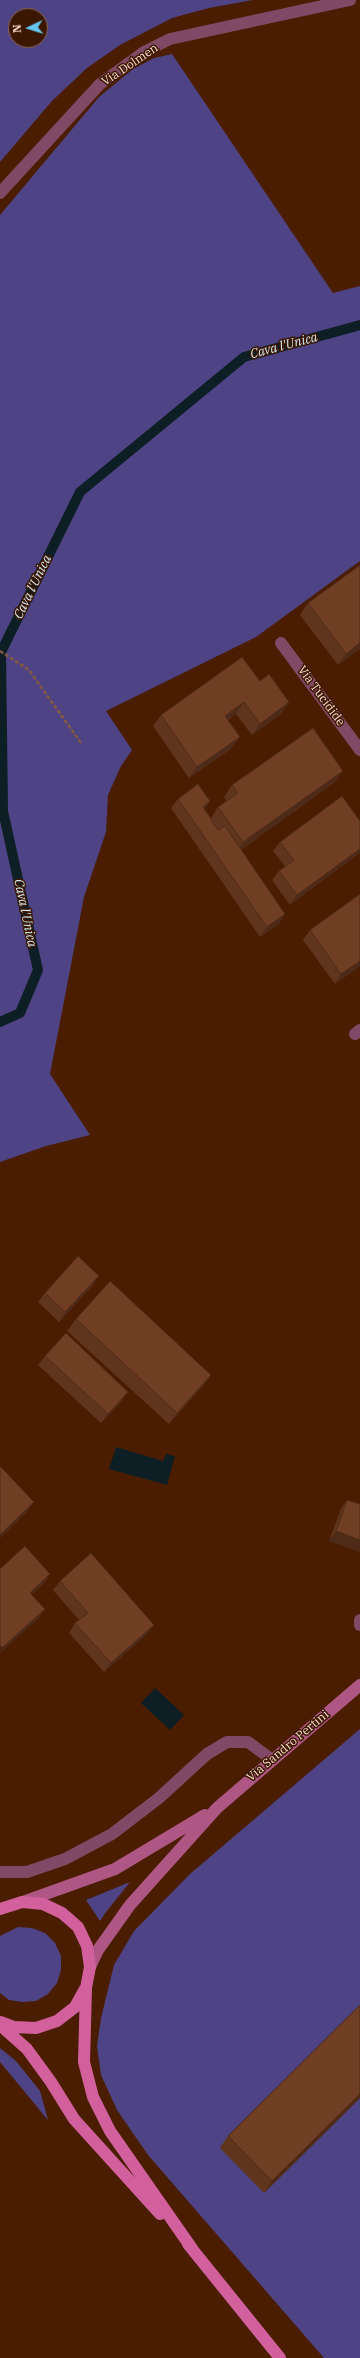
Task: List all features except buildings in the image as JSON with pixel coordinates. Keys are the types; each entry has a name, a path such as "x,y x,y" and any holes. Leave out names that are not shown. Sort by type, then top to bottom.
{"main road":[{"path":"0,1901 43,1904 62,1913 78,1928 87,1946 90,1967 86,1988 84,2062 93,2096 110,2131 193,2250"},
{"path":"0,1909 17,1903"},
{"path":"0,2022 14,2027 36,2028 57,2021 75,2007 86,1988"},
{"path":"0,2025 27,2049 51,2082 74,2119 193,2250 280,2358"}],"street":[{"name":"Via Dolmen","path":"0,193 100,84 144,52 170,39 350,0"},
{"name":"Via Tucidide","path":"281,643 360,750"},
{"name":"Via Sandro Pertini","path":"217,1808 271,1759 360,1685"},
{"path":"0,1872 27,1872 59,1861 112,1834 159,1798 207,1754 227,1742 248,1742 271,1759"},
{"path":"17,1903 115,1869 146,1852 217,1808"},
{"path":"90,1967 98,1950 130,1905 217,1808"}],"path":[{"path":"0,651 29,670 81,743"}],"shaded area":[{"path":"0,0 253,0 209,8 172,18 120,45 87,68 52,101 0,162"},
{"path":"172,54 333,293 360,286 360,561 256,637 106,711 132,750 121,766 108,795 106,832 84,897 50,1074 90,1135 46,1146 0,1162 0,215 99,97 133,69 154,58"},
{"path":"360,1729 360,2358 324,2358 148,2155 117,2110 101,2075 97,2046 101,2018 114,1965 134,1931 190,1874"},
{"path":"130,1882 106,1912 100,1921 86,1900"},
{"path":"18,1927 32,1928 45,1933 55,1943 61,1956 61,1970 57,1983 48,1994 36,2001 22,2002 9,2000 0,1993 0,1936"},
{"path":"0,2048 16,2061 40,2091 48,2120 0,2062"}],"water":[{"path":"116,1447 163,1461 166,1454 175,1456 167,1485 109,1469"},
{"path":"155,1688 184,1715 170,1730 141,1703"}],"waterway":[{"name":"Cava l'Unica","path":"0,1022 20,1013 38,970 3,811 1,652 80,492 244,357 360,325"}]}
